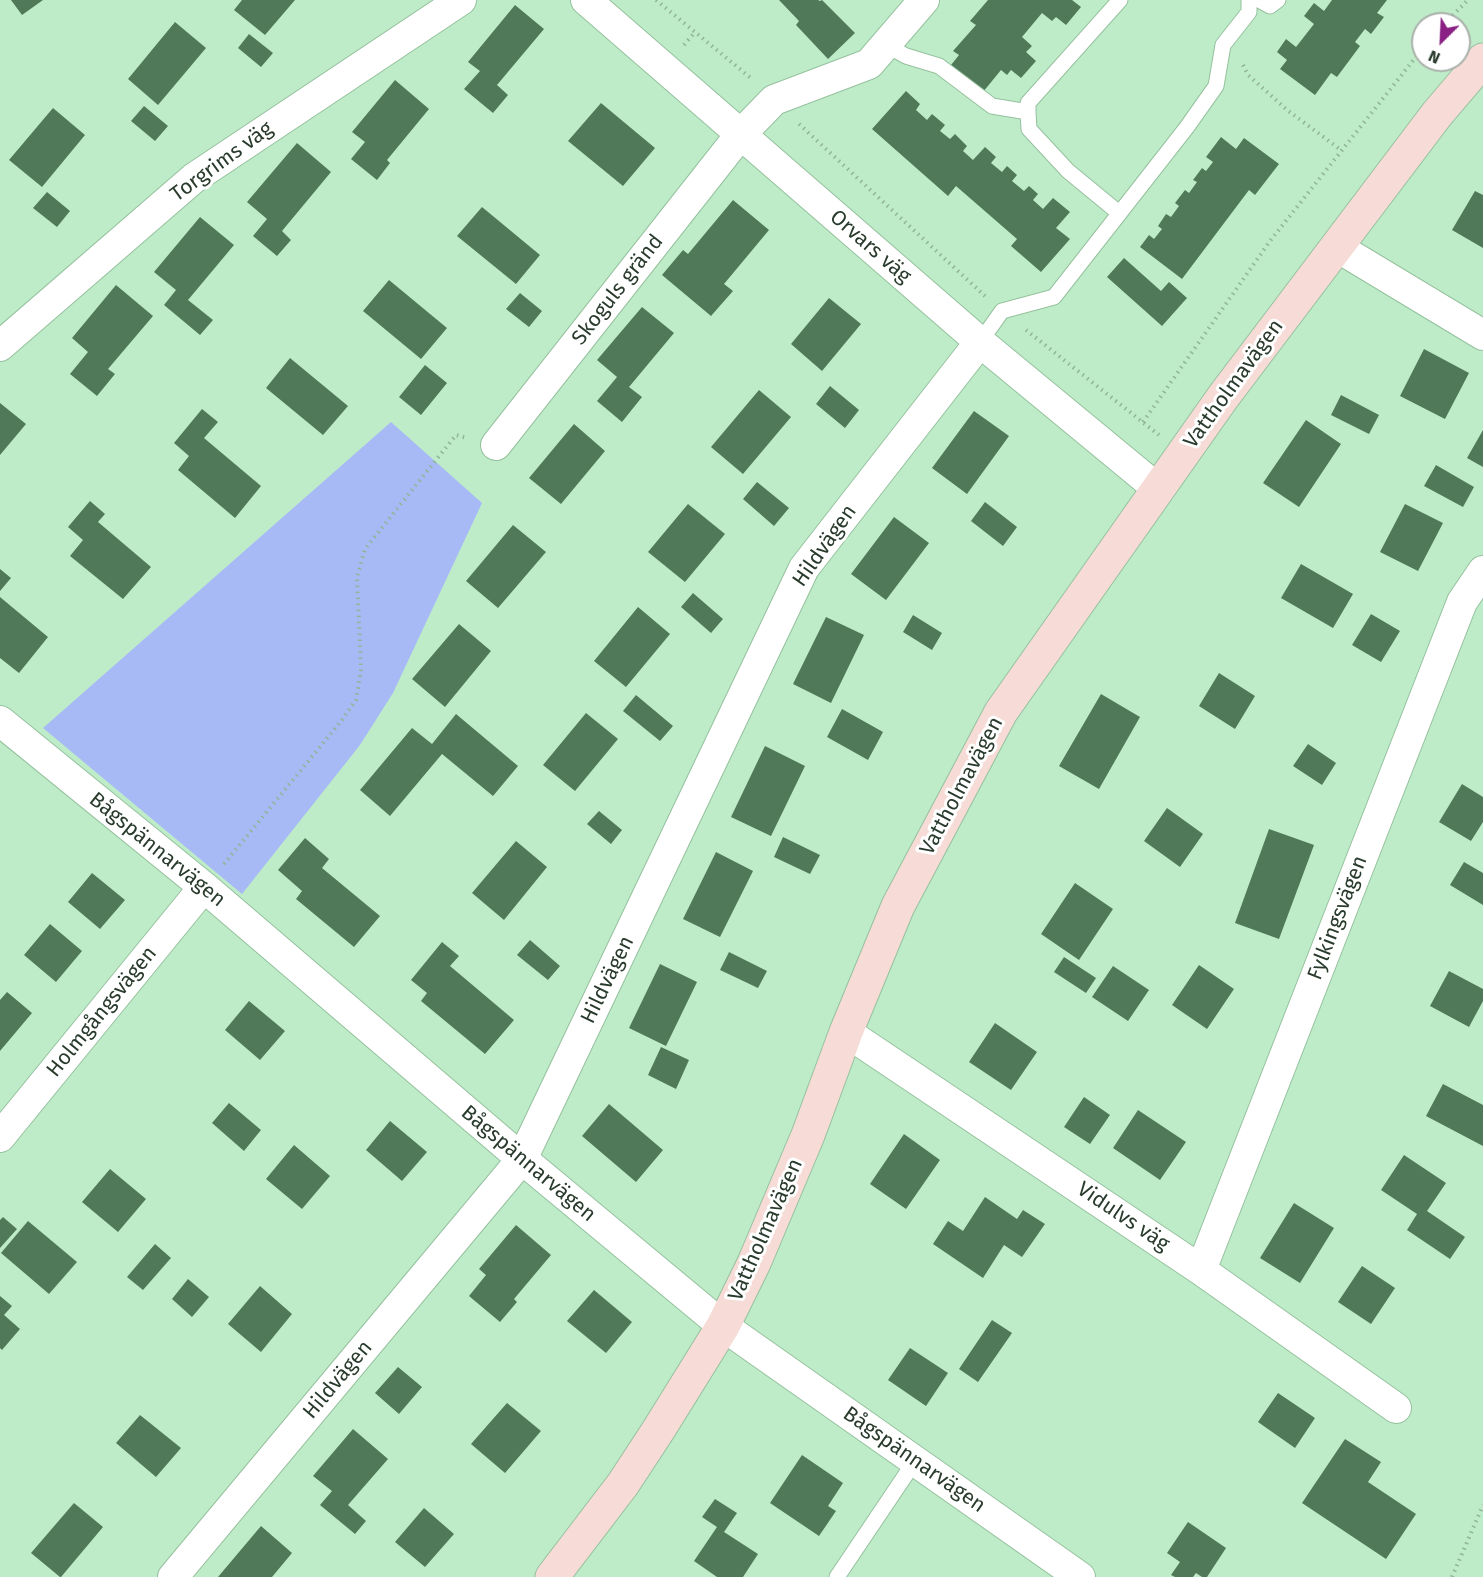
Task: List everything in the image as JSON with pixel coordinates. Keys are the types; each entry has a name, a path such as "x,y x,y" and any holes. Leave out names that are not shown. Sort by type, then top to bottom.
{"main road":[{"name":"Vattholmavägen","path":"552,1577 623,1484 723,1326 763,1242 808,1135 846,1032 898,906 1001,712 1223,397 1437,114 1483,60"}],"street":[{"name":"Torgrims väg","path":"0,346 194,178 461,0"},
{"name":"Orvars väg","path":"586,0 980,342 1158,489"},
{"path":"774,100 869,64 924,0"},
{"name":"Skoguls gränd","path":"496,445 741,135 774,100"},
{"path":"1337,247 1483,335"},
{"name":"Hildvägen","path":"173,1577 522,1160 804,568 980,342"},
{"name":"Fylkingsvägen","path":"1201,1270 1462,602 1483,571"},
{"name":"Bågspännarvägen","path":"0,721 204,887 522,1160 723,1326 1080,1577"},
{"name":"Holmgångsvägen","path":"0,1137 204,887"},
{"name":"Vidulvs väg","path":"846,1032 1201,1270 1396,1408"}],"lane":[{"path":"1119,213 1068,171 1029,129 1028,103 1120,0"},
{"path":"980,342 1002,311 1054,297 1187,127 1216,86 1223,45 1250,12 1249,0"},
{"path":"1259,0 1270,6 1278,0"},
{"path":"886,45 906,56 939,66 992,106 1028,112"},
{"path":"837,1577 915,1461"}],"path":[{"path":"656,0 763,88 1002,311 1183,455"},
{"path":"1456,12 1468,0"},
{"path":"681,49 694,32"},
{"path":"1229,38 1248,75 1287,110 1341,150"},
{"path":"1143,422 1270,241 1411,63"},
{"path":"204,887 356,700 362,670 357,577 365,549 456,435 496,445"},
{"path":"1452,1577 1483,1505"}],"shaded area":[{"path":"391,422 482,503 393,693 360,745 242,894 43,728"}],"building":[{"path":"11,0 43,0 22,15"},
{"path":"242,0 295,0 265,35 234,10"},
{"path":"779,0 822,0 855,33 828,59 796,25 799,21"},
{"path":"988,0 1072,0 1081,7 1066,25 1056,17 1052,21 1042,13 1022,37 1032,46 1026,52 1036,61 1021,78 1011,70 1007,75 1001,70 983,92 951,65 959,55 953,51 976,25 970,21"},
{"path":"1332,0 1387,0 1377,13 1384,17 1371,34 1365,29 1355,42 1360,46 1337,77 1331,73 1315,95 1280,69 1287,60 1277,52 1286,39 1296,47 1314,24 1304,16 1314,3 1324,11"},
{"path":"515,5 544,29 497,85 508,95 493,113 464,89 480,71 468,62"},
{"path":"175,22 206,48 158,105 128,79"},
{"path":"249,34 273,53 261,67 238,48"},
{"path":"395,80 429,109 387,160 390,163 377,180 351,159 365,142 352,132"},
{"path":"906,91 920,104 916,110 927,120 932,114 945,125 940,131 950,139 955,134 967,146 963,151 973,160 985,147 996,157 991,163 1002,172 1007,166 1017,175 1012,181 1024,191 1029,186 1038,194 1033,200 1043,209 1053,198 1070,212 1056,228 1070,239 1041,272 1011,246 1017,239 956,186 948,196 872,129"},
{"path":"601,103 655,148 623,186 568,141"},
{"path":"144,106 168,126 155,141 131,121"},
{"path":"53,108 85,135 42,187 9,160"},
{"path":"1221,137 1236,149 1244,138 1279,164 1255,195 1249,190 1182,279 1140,247 1149,235 1154,239 1162,229 1158,226 1166,214 1171,217 1179,206 1175,203 1185,190 1189,193 1197,182 1193,180 1202,168 1206,171 1213,162 1206,157"},
{"path":"297,143 331,172 282,231 291,240 277,256 253,236 267,219 247,202"},
{"path":"1475,191 1483,195 1483,248 1452,230"},
{"path":"47,192 70,211 57,227 33,208"},
{"path":"733,200 769,230 724,284 733,291 711,316 662,275 683,250 688,254"},
{"path":"482,207 540,255 516,284 457,236"},
{"path":"200,217 234,245 188,300 213,320 200,335 164,305 176,290 154,272"},
{"path":"1124,258 1161,291 1169,282 1187,298 1162,326 1107,277"},
{"path":"389,280 447,328 421,359 363,311"},
{"path":"116,285 153,316 108,369 115,374 97,396 70,374 88,352 72,338"},
{"path":"520,293 542,311 529,327 506,309"},
{"path":"829,298 861,324 822,371 791,344"},
{"path":"642,307 674,333 629,387 642,397 622,422 597,401 617,377 597,360"},
{"path":"1424,349 1469,373 1445,419 1400,396"},
{"path":"290,358 348,406 323,435 266,388"},
{"path":"425,365 447,383 421,415 399,397"},
{"path":"830,386 859,410 845,428 816,404"},
{"path":"759,390 791,417 743,474 711,447"},
{"path":"1341,395 1379,415 1369,434 1331,415"},
{"path":"0,403 26,424 0,455"},
{"path":"202,409 218,422 204,438 261,486 235,518 178,470 189,456 174,443"},
{"path":"974,411 1009,436 967,494 932,468"},
{"path":"1306,420 1341,444 1299,507 1263,483"},
{"path":"574,424 605,451 561,504 529,478"},
{"path":"1483,430 1483,467 1467,458"},
{"path":"1436,465 1474,487 1463,507 1424,486"},
{"path":"757,482 789,508 774,526 743,499"},
{"path":"90,501 105,514 98,522 151,567 123,599 70,556 83,540 68,527"},
{"path":"985,502 1017,527 1003,546 971,521"},
{"path":"688,504 725,534 685,582 648,552"},
{"path":"1405,504 1443,523 1418,571 1380,552"},
{"path":"894,517 929,543 886,600 851,574"},
{"path":"513,525 546,552 498,608 466,581"},
{"path":"1301,564 1353,594 1333,628 1281,598"},
{"path":"0,569 11,578 0,591"},
{"path":"693,593 723,619 711,633 681,607"},
{"path":"0,597 48,637 19,673 0,658"},
{"path":"638,607 670,634 626,687 594,661"},
{"path":"1371,614 1400,631 1381,662 1352,645"},
{"path":"913,615 942,633 932,650 903,632"},
{"path":"826,617 864,635 831,703 793,684"},
{"path":"459,624 491,651 445,707 412,679"},
{"path":"1219,673 1255,696 1235,729 1199,706"},
{"path":"1101,694 1140,717 1099,789 1059,766"},
{"path":"636,695 673,726 660,741 623,711"},
{"path":"842,709 883,732 868,760 827,737"},
{"path":"586,713 618,739 575,791 543,765"},
{"path":"456,714 518,766 493,796 442,754 390,816 360,790 412,728 432,744"},
{"path":"1308,744 1336,763 1322,785 1293,766"},
{"path":"765,746 805,766 771,836 731,817"},
{"path":"1462,784 1483,797 1483,822 1471,841 1439,822"},
{"path":"1167,808 1203,834 1180,867 1144,841"},
{"path":"599,811 622,830 611,844 587,824"},
{"path":"1269,829 1314,845 1279,939 1235,923"},
{"path":"783,837 820,855 810,874 774,857"},
{"path":"305,838 329,859 322,868 380,916 354,947 296,899 302,891 278,870"},
{"path":"516,841 547,867 504,920 472,893"},
{"path":"716,852 753,871 720,937 683,919"},
{"path":"1464,862 1483,873 1483,905 1450,885"},
{"path":"92,873 125,900 100,929 68,902"},
{"path":"1075,883 1113,909 1079,960 1041,934"},
{"path":"50,924 82,951 56,982 24,955"},
{"path":"530,940 560,966 548,980 517,955"},
{"path":"442,942 459,956 450,966 514,1020 485,1054 421,1001 427,993 411,980"},
{"path":"729,952 767,971 758,988 720,970"},
{"path":"1064,957 1096,978 1086,993 1054,972"},
{"path":"660,964 697,982 666,1046 629,1028"},
{"path":"1199,965 1234,989 1207,1029 1172,1005"},
{"path":"1113,966 1149,990 1128,1021 1092,997"},
{"path":"1449,971 1483,989 1483,1001 1469,1027 1430,1006"},
{"path":"7,992 32,1013 0,1051 0,1000"},
{"path":"249,1001 285,1031 260,1060 225,1030"},
{"path":"995,1023 1037,1052 1011,1090 969,1062"},
{"path":"661,1047 689,1060 676,1089 648,1075"},
{"path":"1443,1084 1483,1105 1483,1146 1426,1116"},
{"path":"1084,1097 1110,1115 1090,1144 1064,1127"},
{"path":"229,1103 261,1130 244,1151 212,1123"},
{"path":"609,1104 663,1150 636,1182 582,1136"},
{"path":"1138,1110 1186,1142 1160,1180 1113,1148"},
{"path":"390,1121 427,1152 402,1181 366,1150"},
{"path":"904,1134 940,1160 906,1209 870,1184"},
{"path":"294,1145 330,1176 302,1209 266,1179"},
{"path":"1404,1155 1446,1183 1427,1211 1465,1237 1450,1259 1407,1230 1417,1214 1381,1190"},
{"path":"110,1169 146,1199 118,1232 82,1202"},
{"path":"985,1197 1017,1219 1023,1210 1045,1224 1022,1257 1004,1245 983,1278 933,1244 948,1221 963,1231"},
{"path":"1294,1203 1334,1228 1300,1283 1260,1258"},
{"path":"3,1217 17,1229 0,1248 0,1220"},
{"path":"28,1221 77,1262 49,1294 1,1253"},
{"path":"516,1225 551,1255 514,1299 517,1302 500,1322 469,1296 486,1275 479,1269"},
{"path":"155,1244 171,1258 143,1290 127,1277"},
{"path":"1362,1266 1395,1288 1371,1324 1338,1302"},
{"path":"188,1279 209,1297 192,1317 172,1299"},
{"path":"260,1286 292,1314 261,1352 228,1324"},
{"path":"594,1290 632,1322 606,1353 567,1321"},
{"path":"0,1296 12,1306 4,1315 20,1329 2,1350 0,1348"},
{"path":"992,1320 1012,1333 978,1382 959,1369"},
{"path":"910,1348 948,1373 926,1406 888,1380"},
{"path":"398,1367 422,1387 399,1414 375,1393"},
{"path":"1278,1393 1315,1418 1295,1448 1258,1422"},
{"path":"507,1403 541,1431 505,1473 471,1444"},
{"path":"140,1415 181,1448 156,1477 116,1443"},
{"path":"353,1429 388,1459 348,1505 366,1521 355,1534 320,1505 332,1491 313,1476"},
{"path":"1345,1439 1381,1462 1368,1482 1416,1514 1386,1559 1302,1503"},
{"path":"802,1455 843,1483 828,1506 836,1511 819,1536 770,1503"},
{"path":"715,1499 737,1513 724,1532 758,1554 743,1577 717,1577 694,1561 717,1527 702,1517"},
{"path":"74,1503 103,1527 60,1577 31,1553"},
{"path":"424,1508 454,1534 425,1567 395,1542"},
{"path":"1188,1522 1226,1548 1207,1577 1196,1573 1193,1577 1171,1575 1180,1562 1167,1553"},
{"path":"261,1526 292,1553 272,1577 218,1577"}]}
